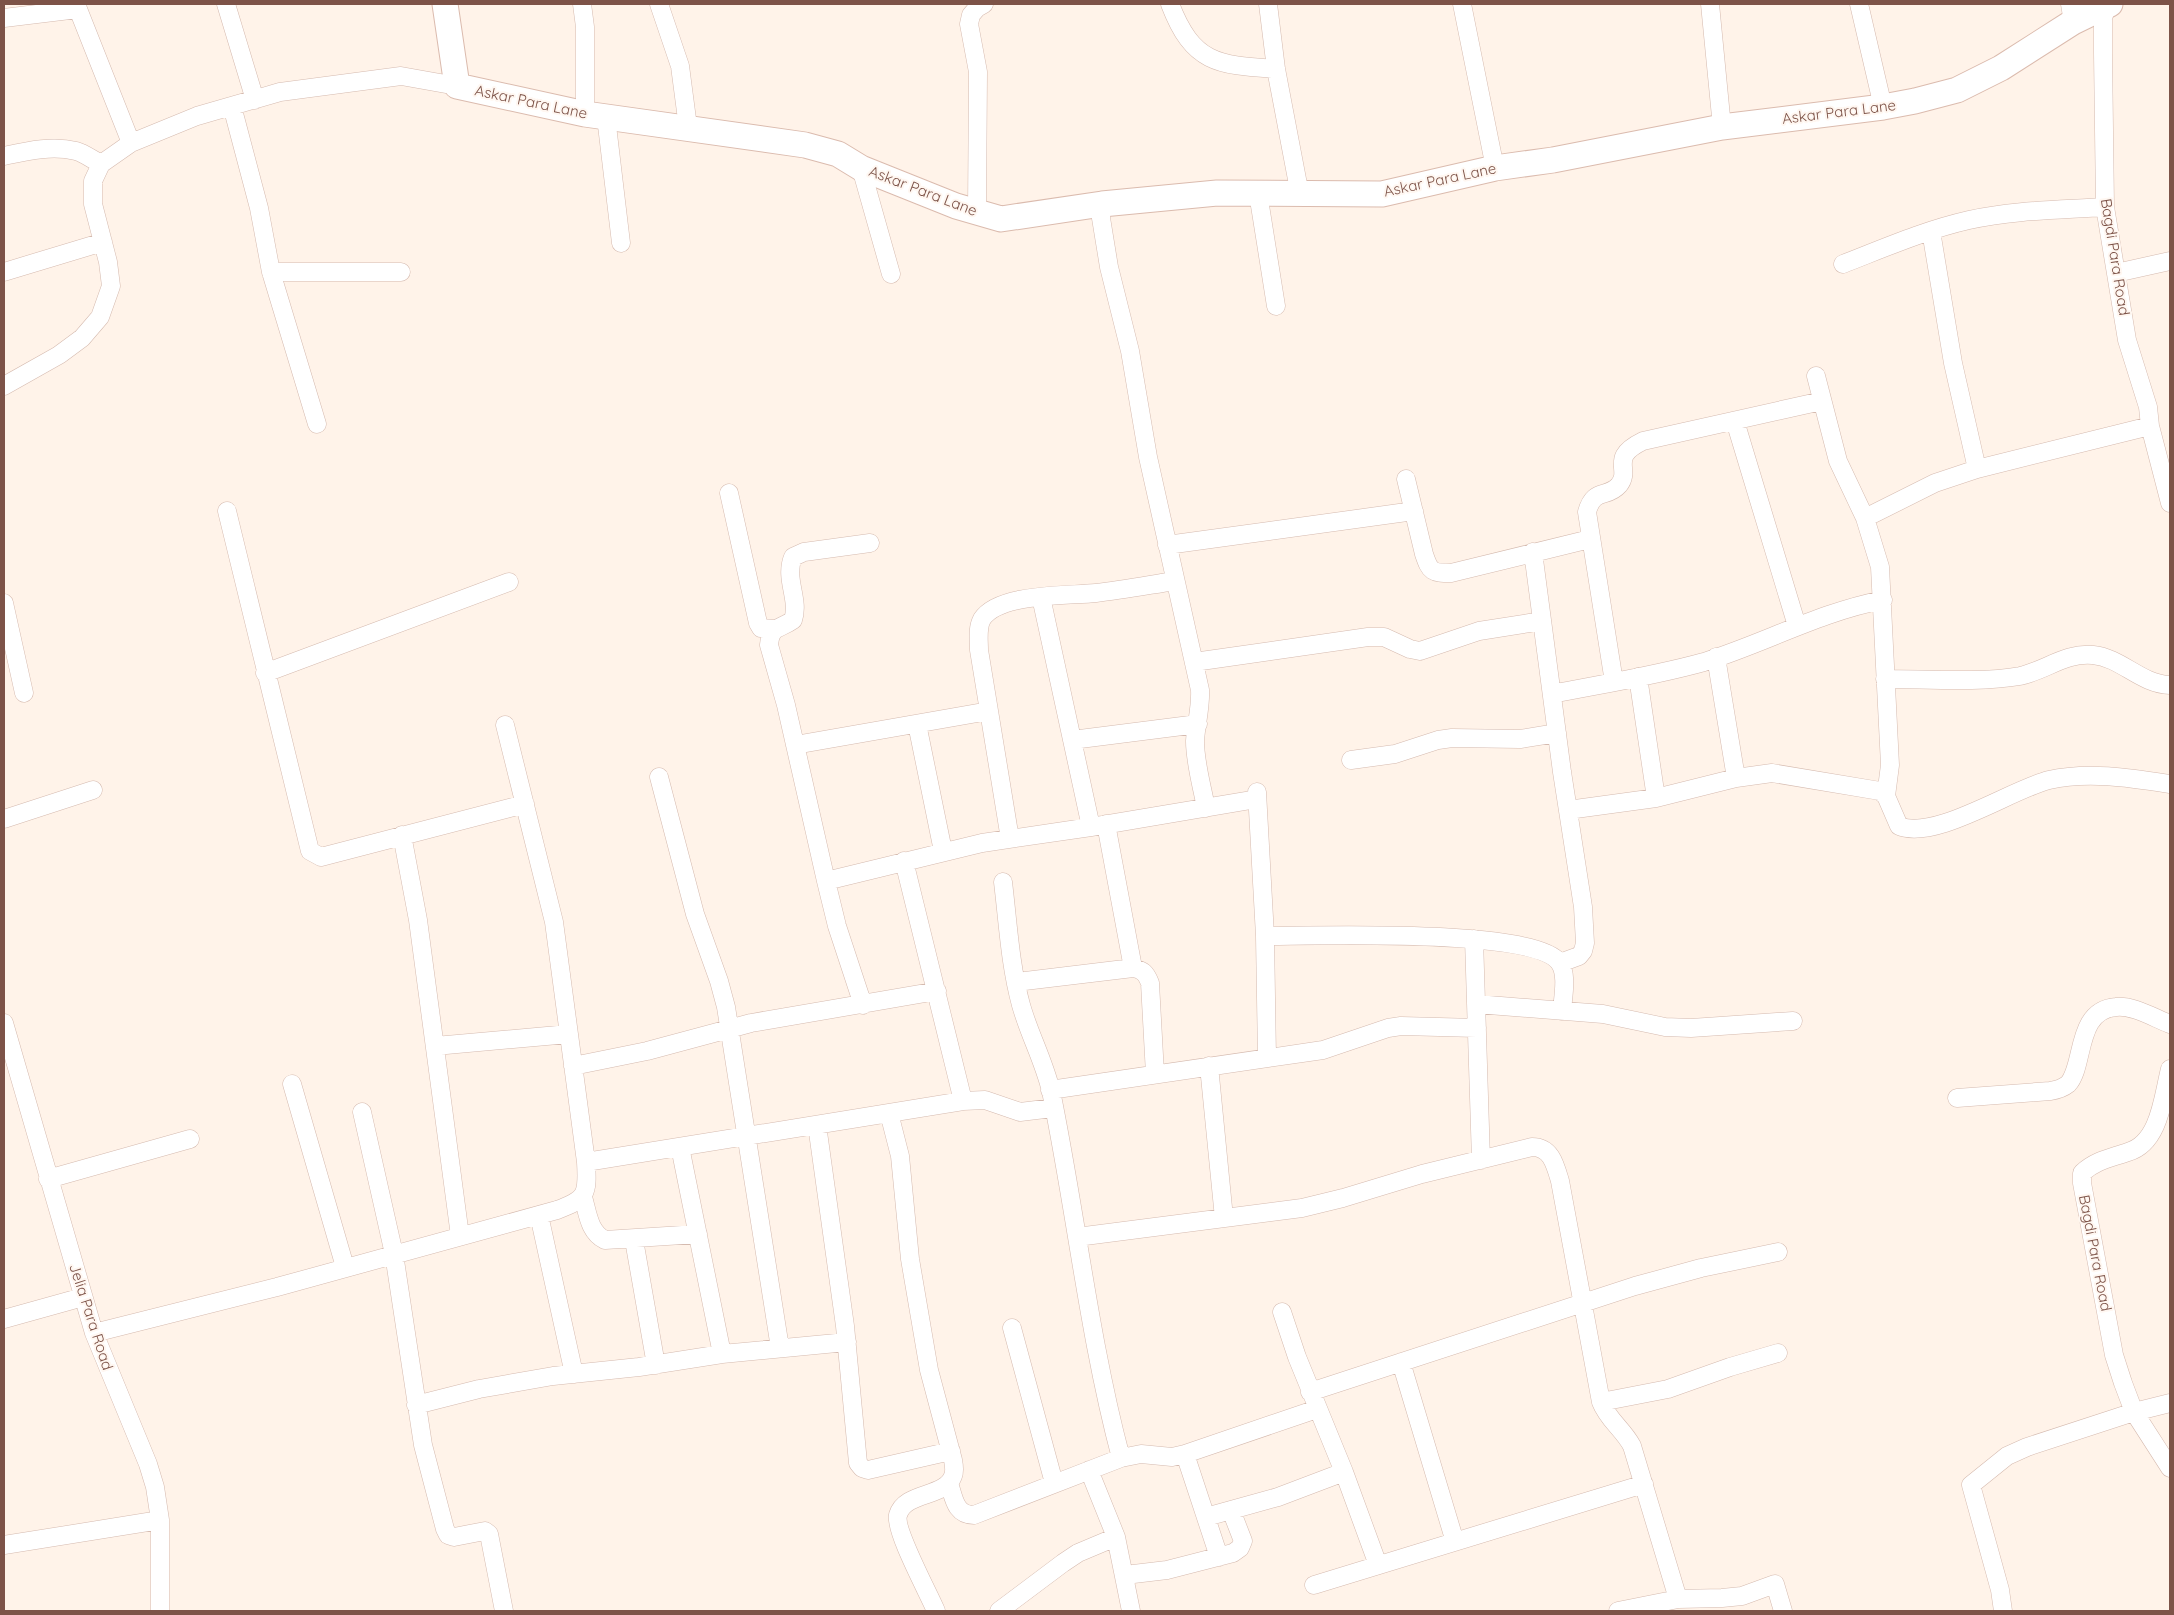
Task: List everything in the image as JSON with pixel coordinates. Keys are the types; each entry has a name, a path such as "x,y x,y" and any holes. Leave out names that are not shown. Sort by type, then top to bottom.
{"street":[{"path":"226,4 255,100"},
{"path":"445,4 457,86"},
{"path":"582,4 595,115 620,243"},
{"path":"659,4 680,66 688,127"},
{"path":"977,212 978,72 969,24 971,15 984,4"},
{"path":"1170,4 1188,40 1206,57 1232,66 1276,69"},
{"path":"1268,4 1276,69 1300,194"},
{"path":"1462,4 1495,168"},
{"path":"1710,4 1722,127"},
{"path":"1859,4 1883,107"},
{"name":"Askar Para Lane","path":"101,164 130,144 197,116 280,92 401,76 595,115 805,145 838,154 861,168 956,206 1001,218 1102,204 1217,193 1382,194 1495,168 1552,160 1722,127 1883,107 1958,90 2001,68 2072,13 2109,5"},
{"name":"Bagdi Para Road","path":"2109,5 2103,18 2105,207 2127,340 2148,406 2150,426 2170,502"},
{"path":"4,18 77,6 130,144"},
{"path":"232,106 259,208 271,272 317,424"},
{"path":"4,156 59,148 78,151 101,164 93,181 93,204 112,286 100,317 82,338 27,374 4,386"},
{"path":"861,168 891,274"},
{"path":"1258,194 1276,306"},
{"path":"1102,204 1101,218 1109,267 1130,351 1148,457 1200,690 1201,703 1195,739 1196,756 1206,808"},
{"path":"1843,264 1931,230 1969,220 2002,214 2105,207"},
{"path":"1931,230 1953,363 1977,468"},
{"path":"4,272 103,242"},
{"path":"2116,272 2170,261"},
{"path":"271,272 401,272"},
{"path":"1816,376 1838,461 1865,518 1880,567 1890,765 1886,796 1894,818 1900,826 1908,830 1929,828 1968,814 2048,780 2076,776 2100,776 2170,784"},
{"path":"1614,682 1587,512 1590,502 1616,488 1620,483 1623,455 1632,446 1643,441 1822,401"},
{"path":"1735,421 1797,626"},
{"path":"1865,518 1935,483 1977,468 2150,426"},
{"path":"1406,479 1428,566 1432,571 1438,573 1451,573 1590,539"},
{"path":"729,493 758,623 761,628 774,629 793,620 795,612 789,579 789,566 793,557 804,552 870,543"},
{"path":"226,511 310,851 321,857 525,804"},
{"path":"1167,545 1414,511"},
{"path":"1533,552 1583,907 1585,943 1583,951 1579,956 1560,963"},
{"path":"1010,839 979,650 978,630 983,618 998,607 1017,600 1095,593 1175,581"},
{"path":"265,673 509,582"},
{"path":"1041,597 1072,740 1098,826 1132,968"},
{"path":"1552,694 1638,677 1716,657 1856,605 1883,600"},
{"path":"4,603 24,693"},
{"path":"1194,662 1368,637 1384,637 1410,649 1420,651 1479,631 1542,621"},
{"path":"774,629 770,636 769,645 795,745 837,926 863,1004"},
{"path":"1886,679 2021,676 2074,656 2092,654 2110,658 2147,681 2170,686"},
{"path":"1716,657 1736,778"},
{"path":"1638,677 1656,798"},
{"path":"795,745 989,712"},
{"path":"917,724 943,851"},
{"path":"1072,740 1198,724"},
{"path":"94,1333 277,1287 539,1215 574,1204 583,1197 587,1189 586,1162 554,922 505,725"},
{"path":"1351,760 1395,754 1438,740 1452,738 1520,739 1557,733"},
{"path":"1568,810 1656,798 1736,778 1764,774 1781,774 1880,791 1886,796"},
{"path":"659,777 695,914 723,994 748,1137 780,1348"},
{"path":"4,819 93,790"},
{"path":"826,881 943,851 1206,808 1257,795 1265,936 1267,1058"},
{"path":"402,835 418,920 460,1236"},
{"path":"904,861 963,1101"},
{"path":"1003,882 1016,982 1022,1007 1050,1090 1108,1410 1121,1458"},
{"path":"1265,936 1418,936 1474,939 1534,949 1546,953 1560,963 1564,976 1562,1011"},
{"path":"1474,939 1481,1160"},
{"path":"1016,982 1132,968 1140,969 1146,974 1150,983 1155,1074"},
{"path":"574,1066 648,1051 730,1028 936,992"},
{"path":"1476,1004 1603,1014 1665,1027 1691,1028 1793,1021"},
{"path":"1957,1098 2060,1089 2072,1077 2088,1026 2096,1016 2106,1009 2116,1006 2130,1009 2170,1024"},
{"name":"Jelia Para Road","path":"4,1023 94,1333 148,1464 155,1487 160,1520 160,1611"},
{"path":"1050,1090 1336,1047 1388,1028 1401,1026 1477,1028"},
{"path":"435,1046 569,1034"},
{"path":"1209,1066 1224,1218"},
{"name":"Bagdi Para Road","path":"2170,1069 2158,1119 2150,1136 2131,1152 2092,1164 2082,1173 2082,1183 2114,1355 2134,1412 2170,1468"},
{"path":"292,1084 345,1267"},
{"path":"586,1162 963,1101 985,1100 1020,1112 1053,1108"},
{"path":"362,1112 394,1254 423,1445 446,1533 454,1537 485,1531 489,1534 504,1611"},
{"path":"889,1113 900,1156 910,1259 928,1370 950,1451 954,1475 949,1483 903,1506 898,1516 900,1528 936,1611"},
{"path":"817,1125 847,1342 858,1463 862,1468 868,1470 950,1451"},
{"path":"48,1179 190,1139"},
{"path":"680,1147 722,1354"},
{"path":"1077,1237 1302,1208 1343,1198 1422,1174 1532,1147 1539,1147 1546,1151 1551,1156 1560,1181 1601,1402 1605,1413 1625,1433 1632,1446 1678,1599"},
{"path":"583,1197 591,1227 598,1236 605,1240 634,1240 698,1234"},
{"path":"539,1215 574,1374"},
{"path":"634,1240 656,1365"},
{"path":"1310,1392 1671,1276 1778,1252"},
{"path":"4,1319 83,1296"},
{"path":"1282,1312 1310,1392 1344,1472 1378,1565"},
{"path":"1012,1328 1054,1484"},
{"path":"416,1405 514,1382 656,1365 722,1354 847,1342"},
{"path":"1601,1402 1668,1389 1730,1367 1778,1353"},
{"path":"1401,1362 1454,1542"},
{"path":"2003,1611 2000,1590 1971,1485 2007,1456 2027,1447 2134,1412 2170,1403"},
{"path":"949,1483 960,1511 965,1515 974,1514 1121,1458 1140,1454 1172,1457 1185,1454 1317,1409"},
{"path":"1185,1454 1218,1557"},
{"path":"1089,1470 1116,1537 1130,1611"},
{"path":"1206,1517 1278,1496 1344,1472"},
{"path":"1314,1585 1644,1484"},
{"path":"1124,1575 1167,1570 1233,1553 1240,1548 1243,1541 1231,1510"},
{"path":"4,1545 160,1520"},
{"path":"999,1611 1078,1553 1116,1537"},
{"path":"1618,1611 1678,1599 1742,1596 1775,1584 1783,1611"}]}
